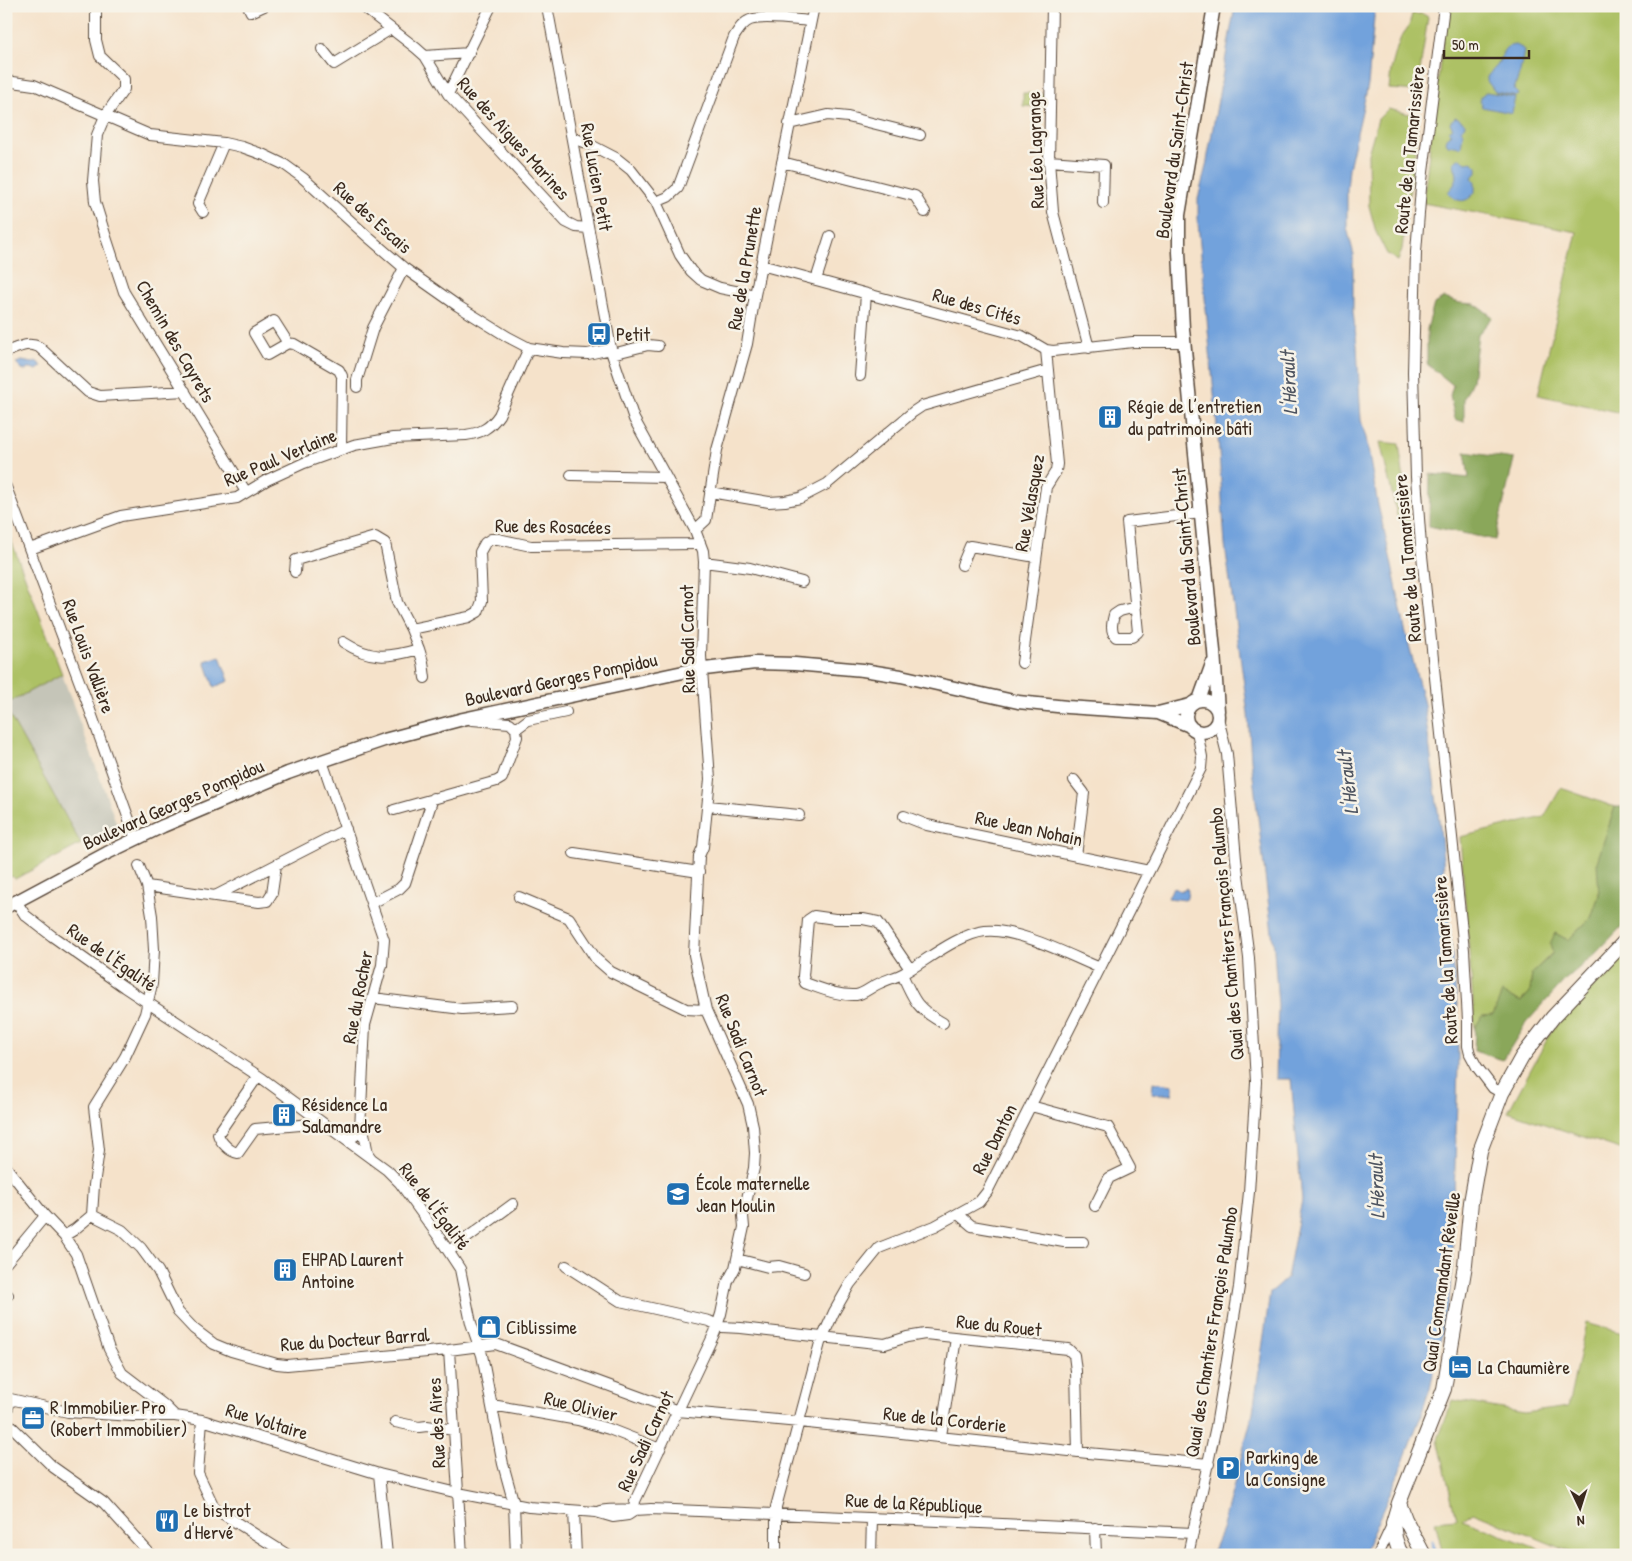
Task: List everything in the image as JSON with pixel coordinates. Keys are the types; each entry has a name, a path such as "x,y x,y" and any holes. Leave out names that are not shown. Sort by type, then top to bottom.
{"main road":[{"name":"Quai Commandant Réveille","path":"1392,1529 1399,1503 1444,1389 1465,1265 1471,1202 1480,1150 1502,1093 1522,1057 1553,1017 1626,940"},
{"path":"1399,1503 1404,1519 1422,1550"},
{"path":"1392,1529 1399,1550 1403,1555"}],"street":[{"name":"Chemin des Cayrets","path":"96,6 96,40 100,56 124,79 124,89 106,116 97,135 93,181 95,202 124,292 246,492"},
{"path":"248,6 251,12 264,6"},
{"name":"Rue des Aigues Marines","path":"362,6 425,56 448,94 566,222 576,227 588,228"},
{"path":"448,94 492,6"},
{"name":"Rue Lucien Petit","path":"547,6 612,351 634,419 700,542"},
{"name":"Rue de la Prunette","path":"695,530 706,520 719,443 747,344 755,295 814,6"},
{"name":"Rue Léo Lagrange","path":"1052,6 1049,161 1053,212 1089,348"},
{"name":"Boulevard du Saint-Christ","path":"1214,6 1179,215 1180,276 1185,342 1218,714"},
{"name":"Route de la Tamarissière","path":"1444,6 1422,179 1416,252 1413,372 1416,477 1421,546 1464,950 1468,1046 1477,1067 1493,1088 1502,1093"},
{"path":"656,202 668,197 678,188 734,37 741,26 750,20 761,18 810,21"},
{"path":"322,49 334,64 391,29"},
{"name":"Rue des Aigues Marines","path":"425,56 469,53"},
{"name":"Rue des Escais","path":"6,81 34,85 150,135 224,143 264,155 285,165 303,178 404,268 483,322 529,348 563,354 588,354 612,351"},
{"path":"789,124 828,115 848,117 920,135"},
{"path":"573,138 587,143 623,162 656,202 680,255 690,271 701,280 720,288 755,295"},
{"path":"203,212 198,204 224,143"},
{"path":"1049,161 1104,165 1103,203"},
{"path":"782,162 915,196 925,212"},
{"path":"816,280 830,236"},
{"name":"Rue des Cités","path":"761,265 1022,336 1046,350"},
{"path":"357,387 357,380 374,328 404,268"},
{"path":"860,376 866,294"},
{"path":"1046,350 1059,351 1150,341 1185,342"},
{"path":"288,343 294,344 339,370 342,376 342,449"},
{"path":"6,352 26,344 33,344 39,347 94,395 185,391"},
{"path":"612,351 648,345 658,346"},
{"name":"Rue Paul Verlaine","path":"30,549 121,516 237,498 304,463 342,449 380,439 466,434 486,430 499,415 529,348"},
{"name":"Rue Vélasquez","path":"1022,663 1046,487 1056,471 1057,464 1046,350"},
{"path":"710,492 769,502 785,502 800,498 827,484 922,406 1048,370"},
{"path":"571,475 665,477"},
{"name":"Rue Louis Vallière","path":"6,487 136,839"},
{"path":"1136,607 1126,522 1201,513"},
{"path":"295,572 296,560 375,537 385,542 398,602 419,648 425,678"},
{"name":"Rue des Rosacées","path":"411,629 469,617 478,612 482,601 480,552 485,543 491,539 498,538 531,546 696,544 700,542"},
{"name":"Rue Sadi Carnot","path":"634,1511 635,1501 717,1325 728,1281 735,1268 744,1227 743,1216 755,1160 753,1126 748,1104 706,1010 694,955 699,856 703,847 710,766 702,669 704,562 700,542"},
{"path":"962,565 970,546 1036,557"},
{"path":"704,562 750,568 802,582"},
{"path":"343,642 357,651 376,656 399,654 419,648"},
{"name":"Boulevard du Saint-Christ","path":"1194,702 1214,657"},
{"name":"Boulevard Georges Pompidou","path":"11,904 163,826 270,780 322,761 384,740 463,719 656,677 702,669 755,663 795,664 863,670 901,676 1018,702 1067,707 1158,713 1194,702"},
{"path":"1208,701 1212,703 1218,714 1216,724 1208,731 1193,729 1186,715 1194,702 1208,701"},
{"path":"516,729 528,720 566,712"},
{"name":"Boulevard Georges Pompidou","path":"1158,713 1193,729"},
{"name":"Quai des Chantiers François Palumbo","path":"1188,1555 1222,1397 1239,1287 1249,1192 1256,1082 1249,958 1236,859 1227,754 1218,714"},
{"path":"394,810 502,778 518,738 516,729 510,723 463,719"},
{"name":"Rue Danton","path":"776,1555 775,1513 823,1337 834,1312 850,1284 879,1248 935,1226 979,1202 987,1192 1201,768 1202,757 1193,729"},
{"name":"Rue du Rocher","path":"322,761 382,931 384,951 382,965 365,1025 360,1130 364,1133 368,1154 371,1158"},
{"path":"1074,780 1084,793 1076,856"},
{"path":"372,903 400,889 405,883 433,798"},
{"path":"708,806 799,815"},
{"name":"Rue Jean Nohain","path":"904,816 926,825 1149,871"},
{"path":"216,896 346,829"},
{"path":"574,853 699,872"},
{"path":"148,886 259,902 267,901 272,893 276,865"},
{"path":"64,1236 92,1215 99,1150 94,1106 126,1057 145,1014 152,984 154,943 152,916 148,886 139,866"},
{"path":"519,897 569,918 596,958 611,972 686,1008 706,1010"},
{"name":"Rue de l'Égalité","path":"11,904 52,936 323,1122 394,1176 400,1183 460,1269 471,1323 482,1355 514,1504 516,1555"},
{"path":"943,1023 926,1014 912,997 906,972 878,922 863,919 835,919 814,916 808,920 803,976 805,983 838,994 859,995 878,983 906,972 960,940 984,931 1004,931 1030,939 1100,968"},
{"path":"373,998 462,1009 512,1006"},
{"path":"258,1076 218,1134 219,1139 233,1152 238,1154 255,1129 323,1122"},
{"path":"1031,1106 1108,1128 1130,1168 1109,1178 1095,1206"},
{"path":"341,1136 352,1138 360,1130"},
{"path":"6,1166 45,1216 64,1236 76,1254 108,1349 122,1373 164,1405 175,1416"},
{"path":"449,1252 513,1204"},
{"path":"958,1214 972,1226 1064,1242 1083,1242"},
{"name":"Rue du Docteur Barral","path":"92,1215 122,1230 141,1248 158,1271 178,1312 194,1329 214,1344 231,1351 276,1364 287,1365 496,1344 678,1411"},
{"path":"6,1263 45,1216"},
{"path":"737,1259 768,1267 778,1266 804,1273"},
{"name":"Rue du Rouet","path":"566,1266 620,1301 709,1321 727,1328 885,1344 907,1337 926,1334 1068,1349 1074,1356 1076,1371 1078,1452"},
{"path":"941,1436 956,1338"},
{"name":"Rue des Aires","path":"450,1350 462,1555"},
{"path":"6,1398 9,1408 6,1414"},
{"name":"Rue Voltaire","path":"6,1398 68,1412 133,1416 175,1416 202,1420 380,1474 458,1493 514,1504"},
{"name":"Rue Olivier","path":"492,1406 578,1420 609,1429 660,1450"},
{"name":"Rue de la Corderie","path":"678,1411 1209,1464"},
{"path":"202,1420 198,1473 215,1509 288,1555"},
{"path":"6,1422 53,1467 104,1503 151,1555"},
{"path":"395,1422 419,1427 427,1426 454,1430"},
{"path":"380,1474 387,1555"},
{"name":"Rue de la République","path":"514,1504 596,1512 613,1516 628,1515 634,1511 651,1509 1193,1533"},
{"path":"574,1511 576,1555"},
{"path":"871,1555 872,1519"},
{"path":"1095,1528 1096,1555"},
{"path":"1378,1555 1392,1529 1408,1535 1422,1550"}],"shaded area":[{"path":"62,674 117,825 81,844 6,709 6,704"}],"green space":[{"path":"1447,6 1626,6 1626,414 1538,395 1577,232 1423,203"},
{"path":"1412,14 1423,14 1428,17 1417,91 1389,89 1391,70 1397,48 1401,37 1409,26"},
{"path":"1023,93 1045,94 1044,107 1023,106"},
{"path":"1388,109 1418,116 1402,249 1398,261 1387,254 1376,232 1369,206 1368,154 1378,119"},
{"path":"1444,298 1460,303 1475,304 1493,317 1478,334 1472,381 1464,398 1464,422 1455,419 1450,396 1453,385 1427,364 1427,329 1434,304"},
{"path":"1380,442 1399,444 1411,531 1398,519"},
{"path":"1465,452 1514,459 1495,540 1429,526 1430,474 1469,478"},
{"path":"6,527 62,674 6,704"},
{"path":"6,709 81,844 15,879 12,876 6,880"},
{"path":"1561,788 1615,807 1598,862 1599,895 1591,918 1568,940 1555,933 1553,952 1532,973 1530,992 1520,1002 1511,997 1493,1015 1482,1017 1475,1028 1460,837 1544,817"},
{"path":"1615,807 1626,807 1626,922 1596,953 1566,979 1526,1023 1503,1060 1474,1051 1475,1028 1482,1016 1493,1015 1502,993 1521,1002 1530,992 1532,973 1553,953 1550,944 1555,933 1568,940 1591,918 1599,895 1597,862"},
{"path":"1626,952 1626,1151 1508,1112 1551,1032"},
{"path":"1586,1323 1626,1334 1626,1555 1578,1555 1473,1512 1462,1520 1555,1555 1443,1555 1435,1521 1456,1519 1438,1439 1453,1400 1524,1413 1568,1407"}],"water":[{"name":"L'Hérault","path":"1235,6 1375,6 1368,85 1349,168 1347,189 1347,228 1353,251 1353,312 1357,345 1361,420 1405,629 1424,704 1440,827 1458,1016 1458,1066 1452,1265 1449,1302 1430,1388 1420,1418 1398,1475 1363,1555 1211,1555 1222,1530 1253,1412 1270,1293 1287,1278 1302,1200 1291,1079 1276,1079 1278,1005 1274,949 1251,760 1248,714 1225,545 1218,437 1198,223 1198,199 1206,166"},
{"path":"1516,45 1524,51 1514,90 1518,94 1517,96 1495,92 1487,81 1487,77 1498,64 1505,49"},
{"path":"1486,92 1515,97 1512,113 1482,107 1481,96"},
{"path":"1455,117 1465,123 1461,129 1463,133 1461,147 1448,145 1446,142 1447,138 1451,135 1449,131 1453,128 1450,123"},
{"path":"1460,158 1466,163 1472,162 1477,167 1477,173 1472,177 1475,182 1475,192 1469,199 1461,201 1451,196 1448,192 1456,180 1457,174 1454,162"},
{"path":"22,361 33,363 36,361 42,366 37,370 31,368 24,371 16,363"},
{"path":"220,656 229,681 214,687 205,661"},
{"path":"1173,887 1180,891 1186,888 1188,890 1185,900 1168,898"},
{"path":"1153,1082 1173,1085 1172,1095 1152,1093"}],"waterway":[{"path":"1432,1541 1436,1555"}],"place":[{"name":"Petit","path":"599,334"},
{"name":"Régie de l’entretien du patrimoine bâti","path":"1110,417"},
{"name":"Résidence La Salamandre","path":"284,1115"},
{"name":"École maternelle Jean Moulin","path":"678,1194"},
{"name":"EHPAD Laurent Antoine","path":"285,1270"},
{"name":"Ciblissime","path":"489,1327"},
{"name":"La Chaumière","path":"1460,1367"},
{"name":"R Immobilier Pro (Robert Immobilier)","path":"33,1418"},
{"name":"Parking de la Consigne","path":"1228,1468"},
{"name":"Le bistrot d'Hervé","path":"167,1521"}]}
